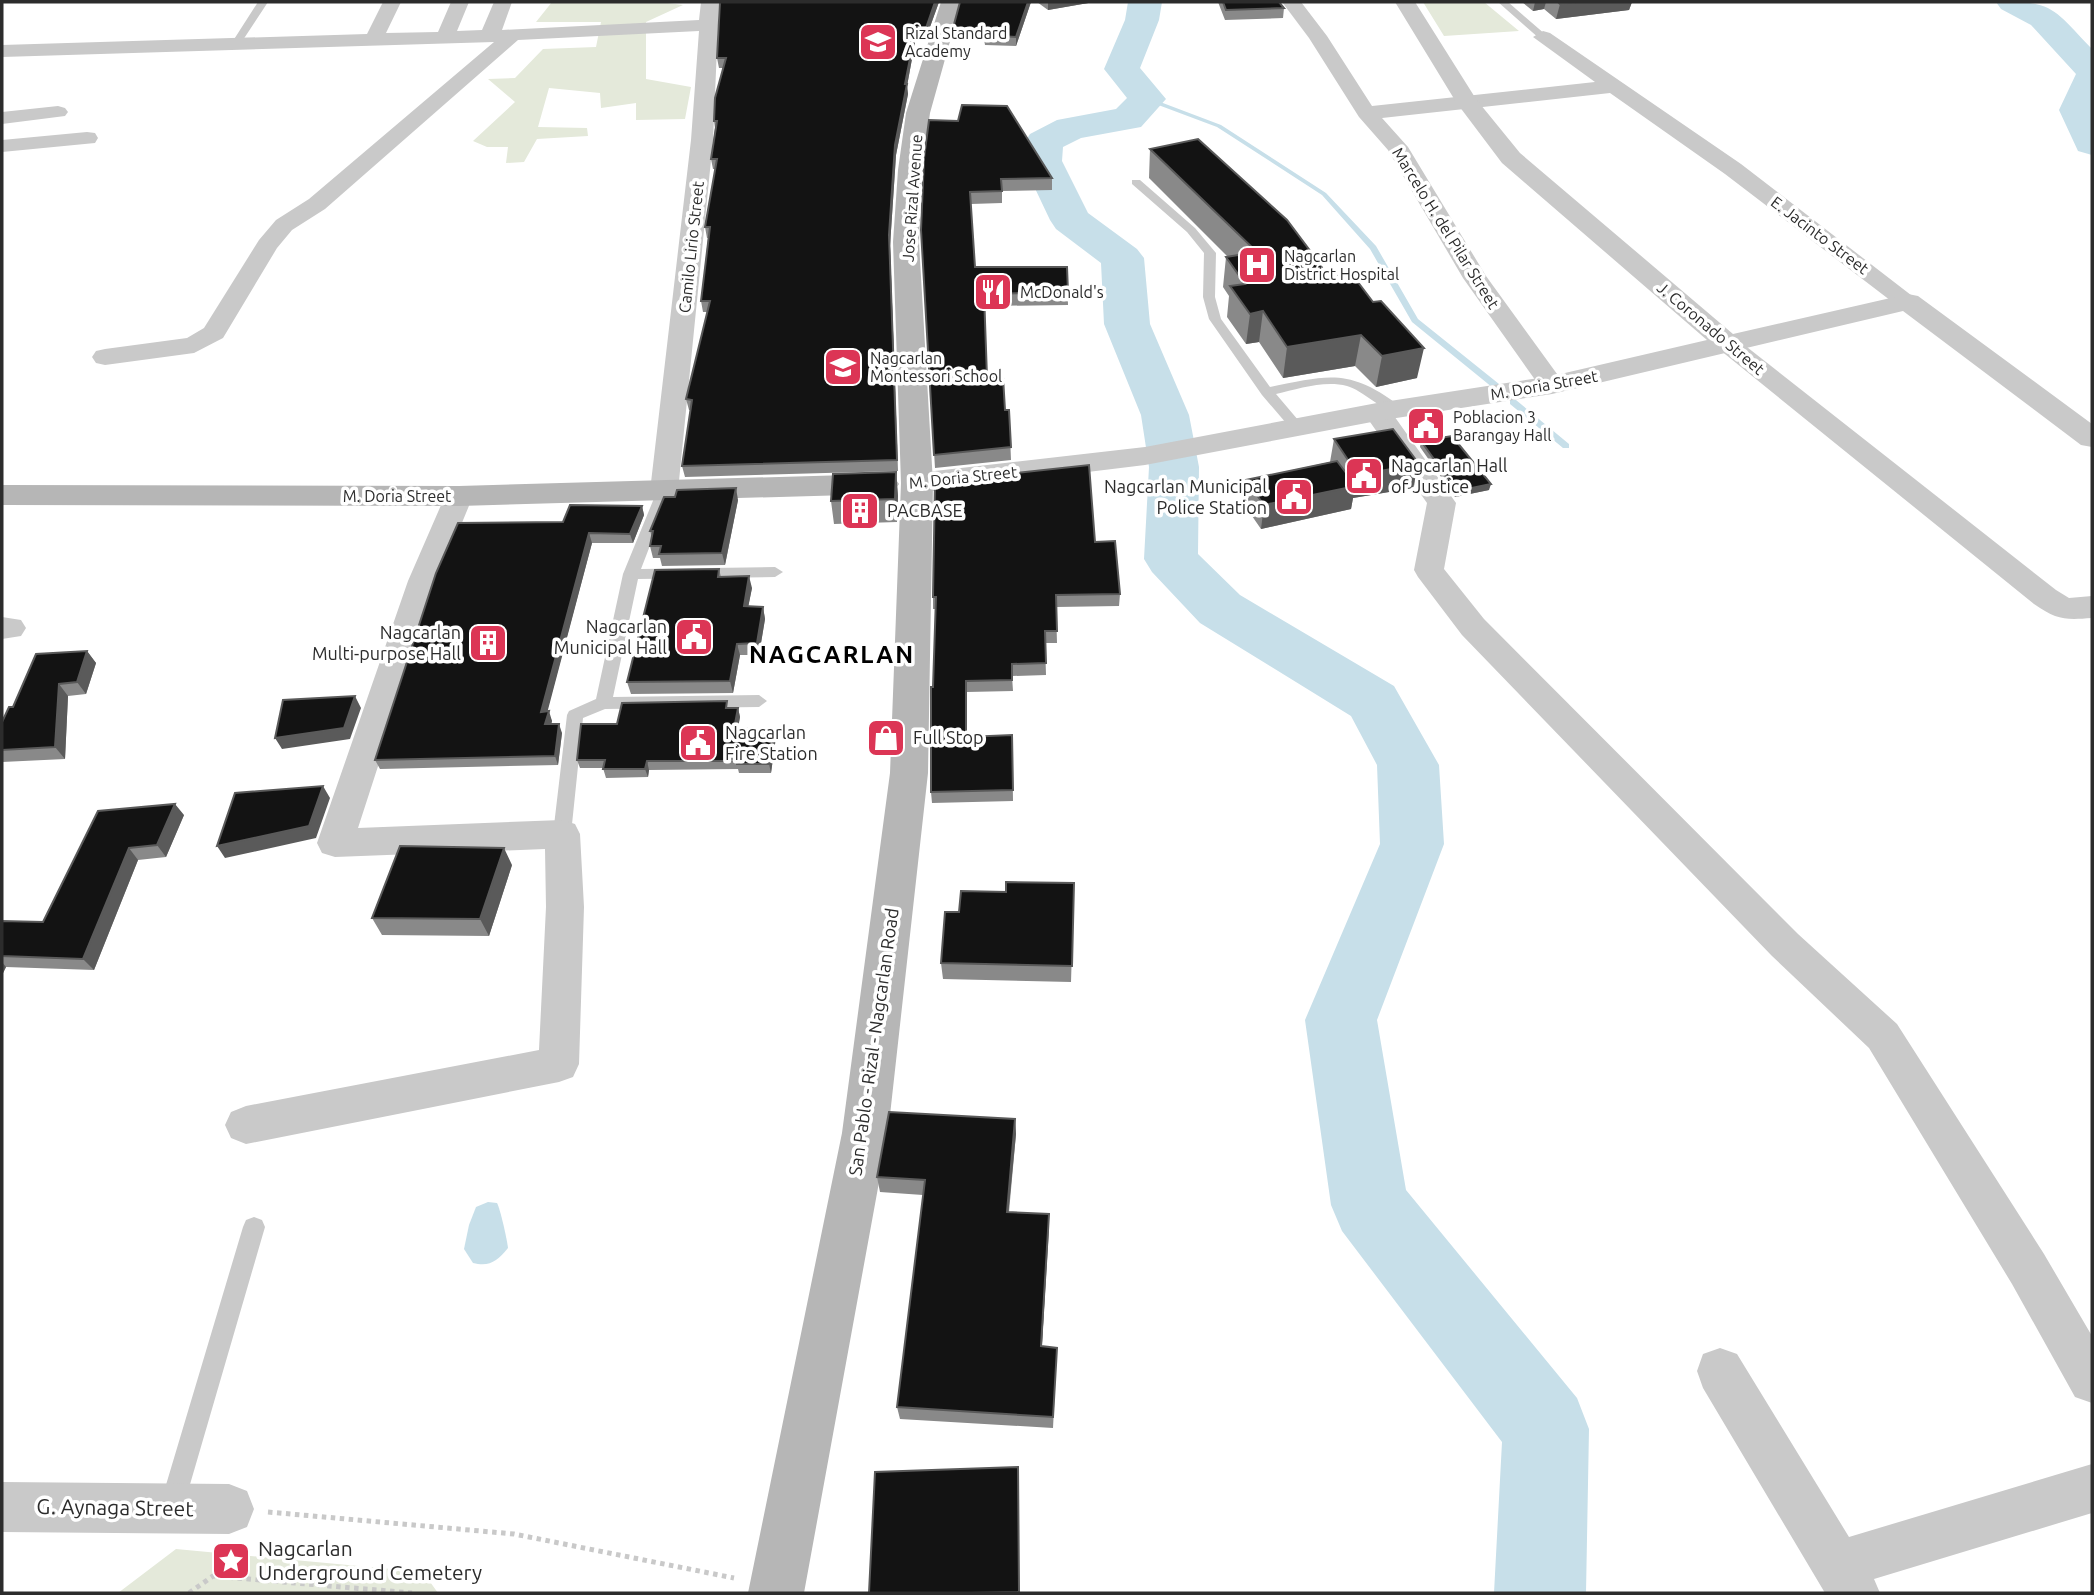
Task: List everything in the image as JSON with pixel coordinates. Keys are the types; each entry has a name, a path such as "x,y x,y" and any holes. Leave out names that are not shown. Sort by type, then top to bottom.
{"main road":[{"name":"Jose Rizal Avenue","path":"917,483 906,242 910,170 918,113 951,2"},
{"name":"M. Doria Street","path":"2,495 459,496 917,483"},
{"name":"San Pablo - Rizal - Nagcarlan Road","path":"776,1590 865,1133 909,773 917,483"}],"street":[{"path":"374,39 392,2"},
{"path":"446,37 460,2"},
{"path":"105,357 194,345 214,333 267,245 284,225 317,204 501,35 503,2"},
{"name":"Marcelo H. del Pilar Street","path":"1292,2 1366,113 1397,147 1475,278 1552,386"},
{"name":"J. Coronado Street","path":"1405,2 1467,102 1511,158 1729,345 2045,597 2078,608"},
{"path":"2,51 501,35 709,14"},
{"name":"Camilo Lirio Street","path":"664,491 702,140 709,14"},
{"name":"E. Jacinto Street","path":"1543,37 1616,86 2092,438"},
{"path":"1366,113 1616,86"},
{"path":"2,118 58,112"},
{"path":"2,146 87,138"},
{"name":"M. Doria Street","path":"917,483 1145,457 1386,411 1552,386 1909,302"},
{"path":"1386,411 1442,503 1429,570 1473,627 1785,945 1883,1036 2028,1269 2092,1380"},
{"path":"246,1125 559,1064 565,907 562,834 335,843 423,581 459,496"},
{"path":"1720,1371 1846,1579 2092,1489"},
{"name":"G. Aynaga Street","path":"2,1507 229,1509"}],"lane":[{"path":"236,44 263,2"},
{"path":"1503,2 1543,37"},
{"path":"1136,181 1191,230 1210,253 1209,297 1215,319 1267,392 1297,427"},
{"path":"1267,392 1344,379 1372,390 1386,411"},
{"path":"603,702 631,574 664,491"},
{"path":"631,574 775,572"},
{"path":"562,834 575,715 603,702 759,701"},
{"path":"171,1508 254,1227"}],"path":[{"path":"229,1509 514,1534 776,1590"},
{"path":"189,1593 213,1576 412,1593"}],"shaded area":[{"path":"552,2 660,2 683,5 646,22 646,79 691,87 685,119 636,120 636,103 601,108 600,93 549,88 538,127 587,128 588,136 537,139 524,162 506,163 508,147 487,147 473,141 515,102 488,79 515,78 543,49 596,47 601,22 536,22"},
{"path":"1423,2 1484,2 1519,31 1444,36"},
{"name":"Nagcarlan Underground Cemetery","path":"176,1549 423,1572 438,1593 118,1593"}],"water":[{"path":"488,1202 497,1203 508,1248 493,1262 473,1263 464,1249 469,1225 476,1207"}],"building":[{"path":"720,2 935,2 926,28 916,28 895,145 889,235 897,460 682,466 692,400 686,399 710,301 701,301 710,227 705,227 717,159 711,159 717,121 714,121 715,98 726,58 717,58"},
{"path":"960,2 1028,2 1016,37 984,35 985,29 953,28"},
{"path":"1223,2 1279,2 1284,8 1226,10"},
{"path":"962,105 1007,106 1052,178 1001,179 1002,191 970,192 975,267 1067,267 1068,292 984,294 987,377 1003,377 1005,410 1009,410 1011,447 934,455 921,230 924,158 929,120 958,121"},
{"path":"1198,139 1287,220 1326,272 1348,269 1373,302 1381,301 1424,348 1382,356 1361,335 1287,347 1263,311 1250,314 1230,286 1245,284 1226,257 1257,252 1150,149"},
{"path":"1393,429 1419,464 1358,475 1334,439"},
{"path":"1452,436 1491,484 1457,491 1421,441"},
{"path":"1337,461 1356,486 1264,505 1246,480"},
{"path":"1089,465 1095,542 1115,541 1120,594 1056,595 1057,631 1045,631 1046,663 1012,664 1012,680 966,681 966,737 1012,735 1013,790 931,792 931,687 936,597 933,597 935,482"},
{"path":"896,472 895,499 831,501 833,474"},
{"path":"736,488 722,553 659,554 661,546 650,546 653,531 650,531 664,497 675,497 677,490"},
{"name":"Nagcarlan Multi-purpose Hall","path":"570,505 642,506 630,534 589,533 541,712 549,711 545,724 559,724 555,756 375,760 436,573 458,523 563,522"},
{"name":"Nagcarlan Municipal Hall","path":"719,569 718,577 749,576 744,606 763,607 757,643 737,644 730,681 627,682 655,570"},
{"path":"87,651 77,682 59,684 55,747 2,750 2,722 9,707 13,707 36,654"},
{"path":"355,696 344,728 275,738 283,700"},
{"path":"727,701 726,708 738,708 734,729 774,728 769,764 737,764 737,761 647,761 645,769 603,769 605,760 577,760 581,724 617,724 622,703"},
{"path":"323,786 309,826 217,846 235,793"},
{"path":"175,804 157,845 129,848 83,959 2,956 2,921 43,922 98,811"},
{"path":"400,846 504,848 480,919 372,918"},
{"path":"1006,882 1074,883 1072,966 941,963 945,912 959,912 961,891 1006,892"},
{"path":"889,1112 1015,1119 1007,1212 1049,1214 1041,1346 1057,1348 1053,1417 897,1407 925,1180 877,1177"},
{"path":"1018,1467 1019,1592 869,1593 875,1472"}],"waterway":[{"path":"1145,2 1142,20 1122,69 1147,99 1128,119 1071,128 1044,142 1042,161 1071,220 1122,258 1127,324 1165,415 1174,467 1171,559 1220,609 1373,701 1408,765 1412,844 1341,1020 1370,1205 1546,1429 1540,1593"},
{"path":"2013,2 2043,18 2092,70"},
{"path":"2092,78 2078,110 2092,143"},
{"path":"1147,99 1219,126 1324,194 1373,248 1415,320 1501,390"},
{"path":"1513,402 1566,446"}],"place":[{"name":"Rizal Standard Academy","path":"878,42"},
{"name":"Nagcarlan District Hospital","path":"1257,265"},
{"name":"McDonald's","path":"993,292"},
{"name":"Nagcarlan Montessori School","path":"843,367"},
{"name":"Poblacion 3 Barangay Hall","path":"1426,426"},
{"name":"Nagcarlan Hall of Justice","path":"1364,476"},
{"name":"Nagcarlan Municipal Police Station","path":"1294,497"},
{"name":"PACBASE","path":"860,511"},
{"name":"Nagcarlan Municipal Hall","path":"694,637"},
{"name":"Nagcarlan Multi-purpose Hall","path":"488,643"},
{"name":"Full Stop","path":"886,738"},
{"name":"Nagcarlan Fire Station","path":"698,743"},
{"name":"Nagcarlan Underground Cemetery","path":"231,1561"}],"district":[{"name":"NAGCARLAN","path":"832,655"}]}
